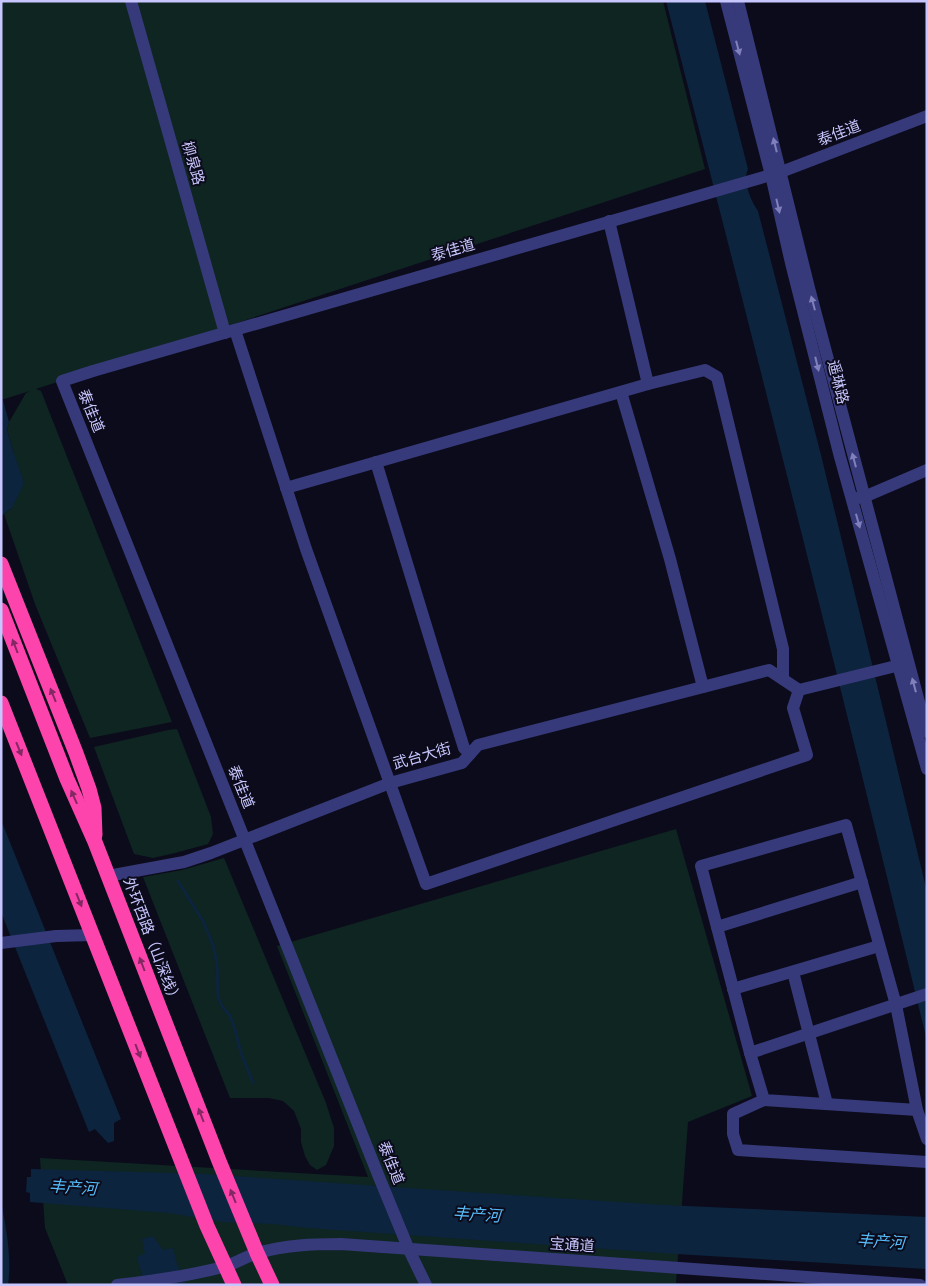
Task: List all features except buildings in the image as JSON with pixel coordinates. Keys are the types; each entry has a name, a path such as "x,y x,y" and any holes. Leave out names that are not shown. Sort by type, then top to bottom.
{"highway":[{"path":"1,564 89,790 94,808 95,842"},
{"name":"外环西路（山深线）","path":"1,610 66,779 95,842 247,1231 272,1285"},
{"path":"1,703 206,1226 234,1285"}],"street":[{"name":"柳泉路","path":"130,1 230,332 426,884 807,755 793,708 799,690"},
{"name":"遥琳路","path":"726,1 791,263 903,665 927,768"},
{"name":"遥琳路","path":"738,1 770,175"},
{"name":"泰佳道","path":"426,1285 403,1237 62,382 770,175 804,164 927,116"},
{"path":"609,221 648,384"},
{"path":"286,488 648,384 705,370 717,377 783,649 783,679"},
{"path":"622,392 670,559 703,687"},
{"path":"376,462 464,748 470,754"},
{"path":"858,498 927,470"},
{"name":"遥琳路","path":"903,665 927,732"},
{"path":"799,690 903,665"},
{"name":"武台大街","path":"108,876 184,862 211,853 390,783 462,763 478,745 769,670 799,690"},
{"path":"764,1100 701,866 846,825 879,946 901,1003 918,1110 927,1139"},
{"path":"717,927 862,882"},
{"path":"2,942 56,936 93,935"},
{"path":"733,989 879,946"},
{"path":"793,972 827,1104"},
{"path":"750,1052 927,994"},
{"path":"918,1110 764,1100 734,1114 733,1134 738,1150 927,1162"},
{"name":"宝通道","path":"117,1285 192,1274 226,1266 256,1253 286,1246 311,1244 341,1244 920,1285"}],"green space":[{"path":"1,1 663,1 705,169 36,389 41,391 172,722 90,738 35,604 4,514 12,508 14,454 7,430 9,422 26,393 30,391 1,400"},
{"path":"177,729 211,817 213,834 208,844 175,853 153,858 134,854 94,747"},
{"path":"676,829 752,1096 688,1122 676,1283 693,1285 68,1285 45,1228 40,1158 368,1177 277,946"},
{"path":"224,858 326,1103 334,1128 334,1146 326,1165 317,1170 310,1165 305,1156 301,1142 301,1129 294,1111 283,1101 269,1098 230,1098 143,877 182,870"}],"water":[{"path":"666,1 705,1 748,169 746,179 748,191 758,211 821,455 927,892 927,1041 798,521"},
{"path":"1,393 9,422 7,430 24,483 12,508 1,516"},
{"path":"1,820 121,1119 114,1123 114,1141 108,1143 95,1129 89,1132 1,912"},
{"name":"丰产河","path":"31,1169 204,1174 664,1205 927,1217 927,1269 676,1254 273,1224 223,1222 169,1213 30,1202 30,1193 26,1192 27,1177 31,1177"},
{"path":"1,1201 9,1253 8,1285 1,1285"},
{"path":"153,1236 163,1250 173,1248 177,1264 186,1285 145,1285 137,1257 145,1253 142,1239"}],"waterway":[{"path":"178,881 203,921 213,945 217,964 218,997 230,1016 241,1053 253,1083"}]}
